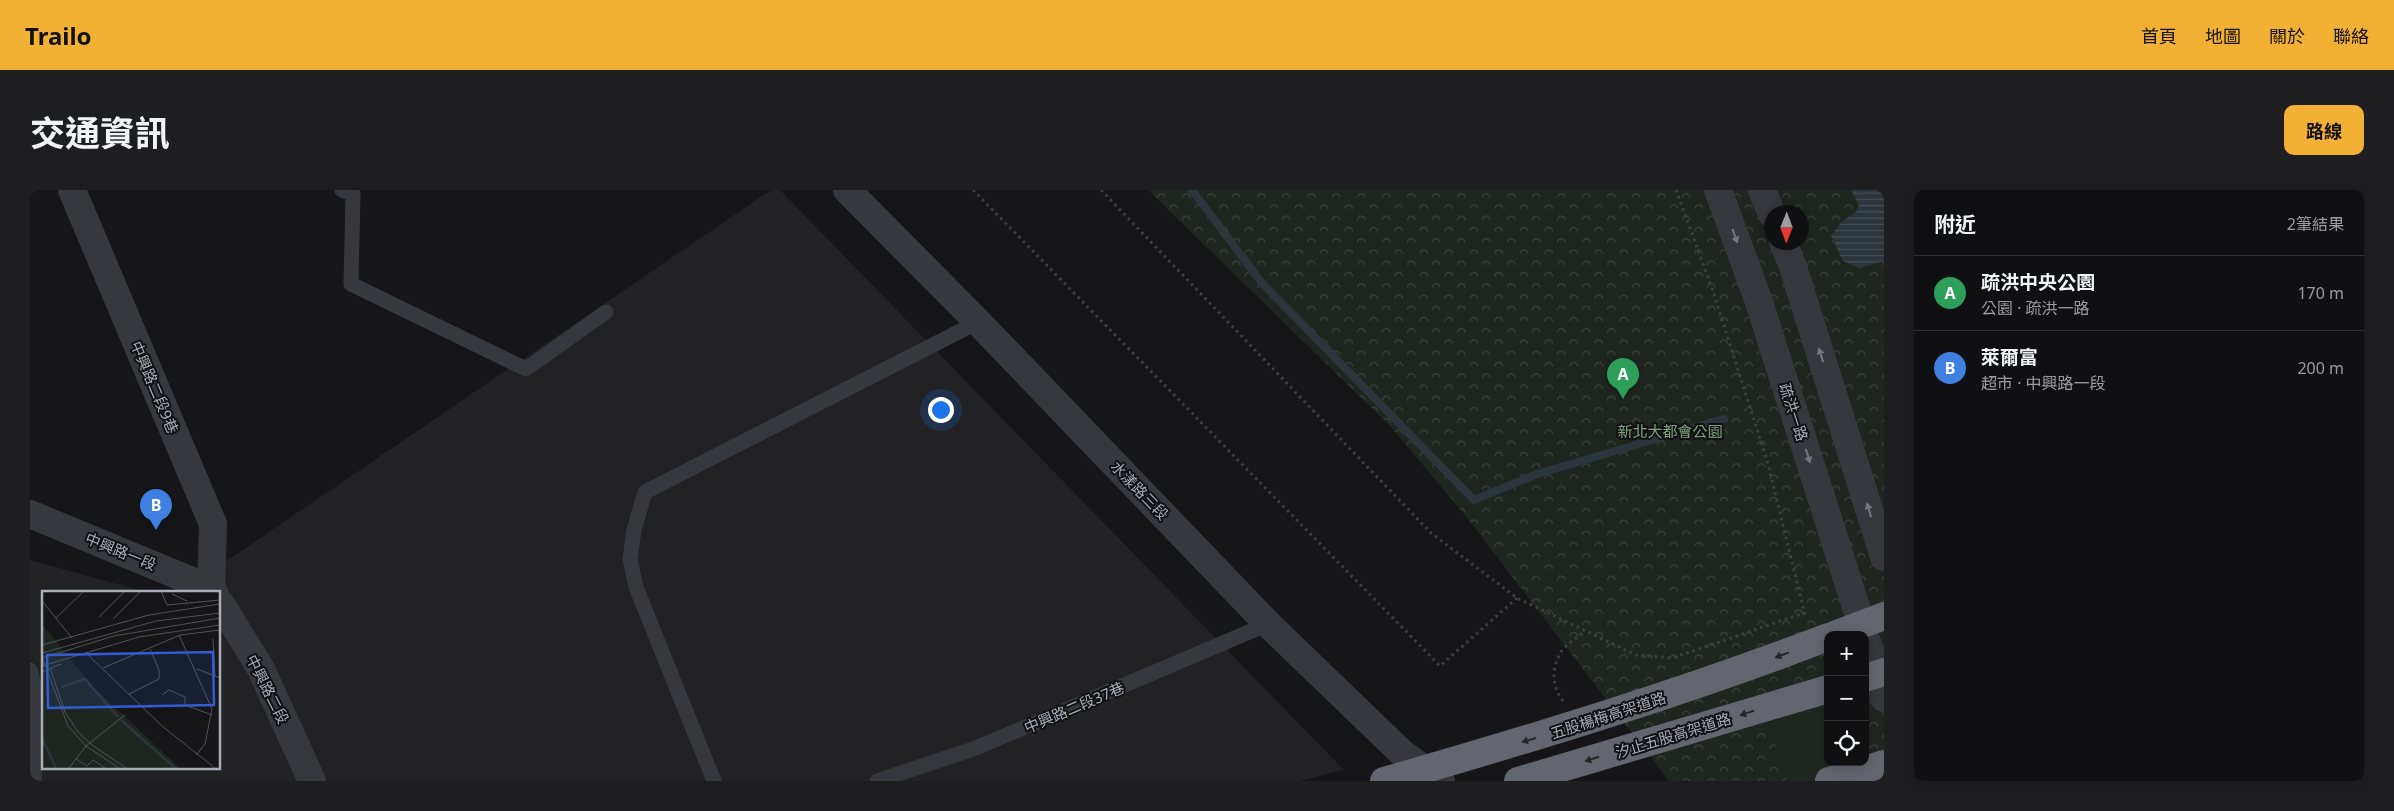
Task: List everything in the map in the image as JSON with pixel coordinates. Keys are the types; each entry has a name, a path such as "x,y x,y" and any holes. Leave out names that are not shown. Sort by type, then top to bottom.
{"highway":[{"path":"1845,631 1884,616"},
{"name":"五股楊梅高架道路","path":"1384,781 1534,739 1657,699 1818,629"},
{"path":"1869,677 1884,672"},
{"name":"汐止五股高架道路","path":"1518,781 1824,690"},
{"path":"1829,781 1884,764"}],"street":[{"name":"中興路二段9巷","path":"72,190 213,524 215,591"},
{"name":"水漾路三段","path":"847,190 978,322 1268,624 1402,752 1441,781"},
{"name":"疏洪一路","path":"1718,190 1758,299 1863,631"},
{"path":"1762,190 1768,205"},
{"path":"1786,250 1884,557"},
{"name":"中興路一段","path":"30,514 208,591"},
{"name":"中興路二段","path":"220,602 261,669 312,781"},
{"name":"疏洪一路","path":"1869,649 1884,698"}],"lane":[{"path":"342,190 353,194 351,284 526,369 606,312"},
{"path":"714,781 636,587 630,559 634,530 645,492 978,322"},
{"name":"中興路二段37巷","path":"877,781 976,748 1268,624"},
{"path":"30,670 36,696 34,781"}],"path":[{"path":"973,190 1440,666 1517,598"},
{"path":"1101,190 1431,533 1517,598 1636,656 1672,658 1804,613"},
{"path":"1676,190 1713,291 1768,464 1804,613 1818,629"},
{"path":"1567,706 1554,690 1554,671 1562,652 1585,631"}],"shaded area":[{"path":"771,190 780,190 1344,770 1299,781 30,781 30,560 142,591 42,591 42,768 220,768 220,591 182,591"},
{"path":"1851,190 1884,190 1884,261 1859,268 1843,261 1831,236 1842,221 1855,213 1859,205"}],"green space":[{"name":"新北大都會公園","path":"1148,190 1884,190 1884,781 1669,781 1464,514 1391,427"},
{"path":"1823,694 1824,766 1846,766 1852,781 1787,781 1765,713"}],"waterway":[{"path":"1192,190 1262,283 1474,500 1537,474 1724,419"}],"place":[{"name":"疏洪中央公園","path":"1623,399"},
{"name":"萊爾富","path":"156,530"}]}
